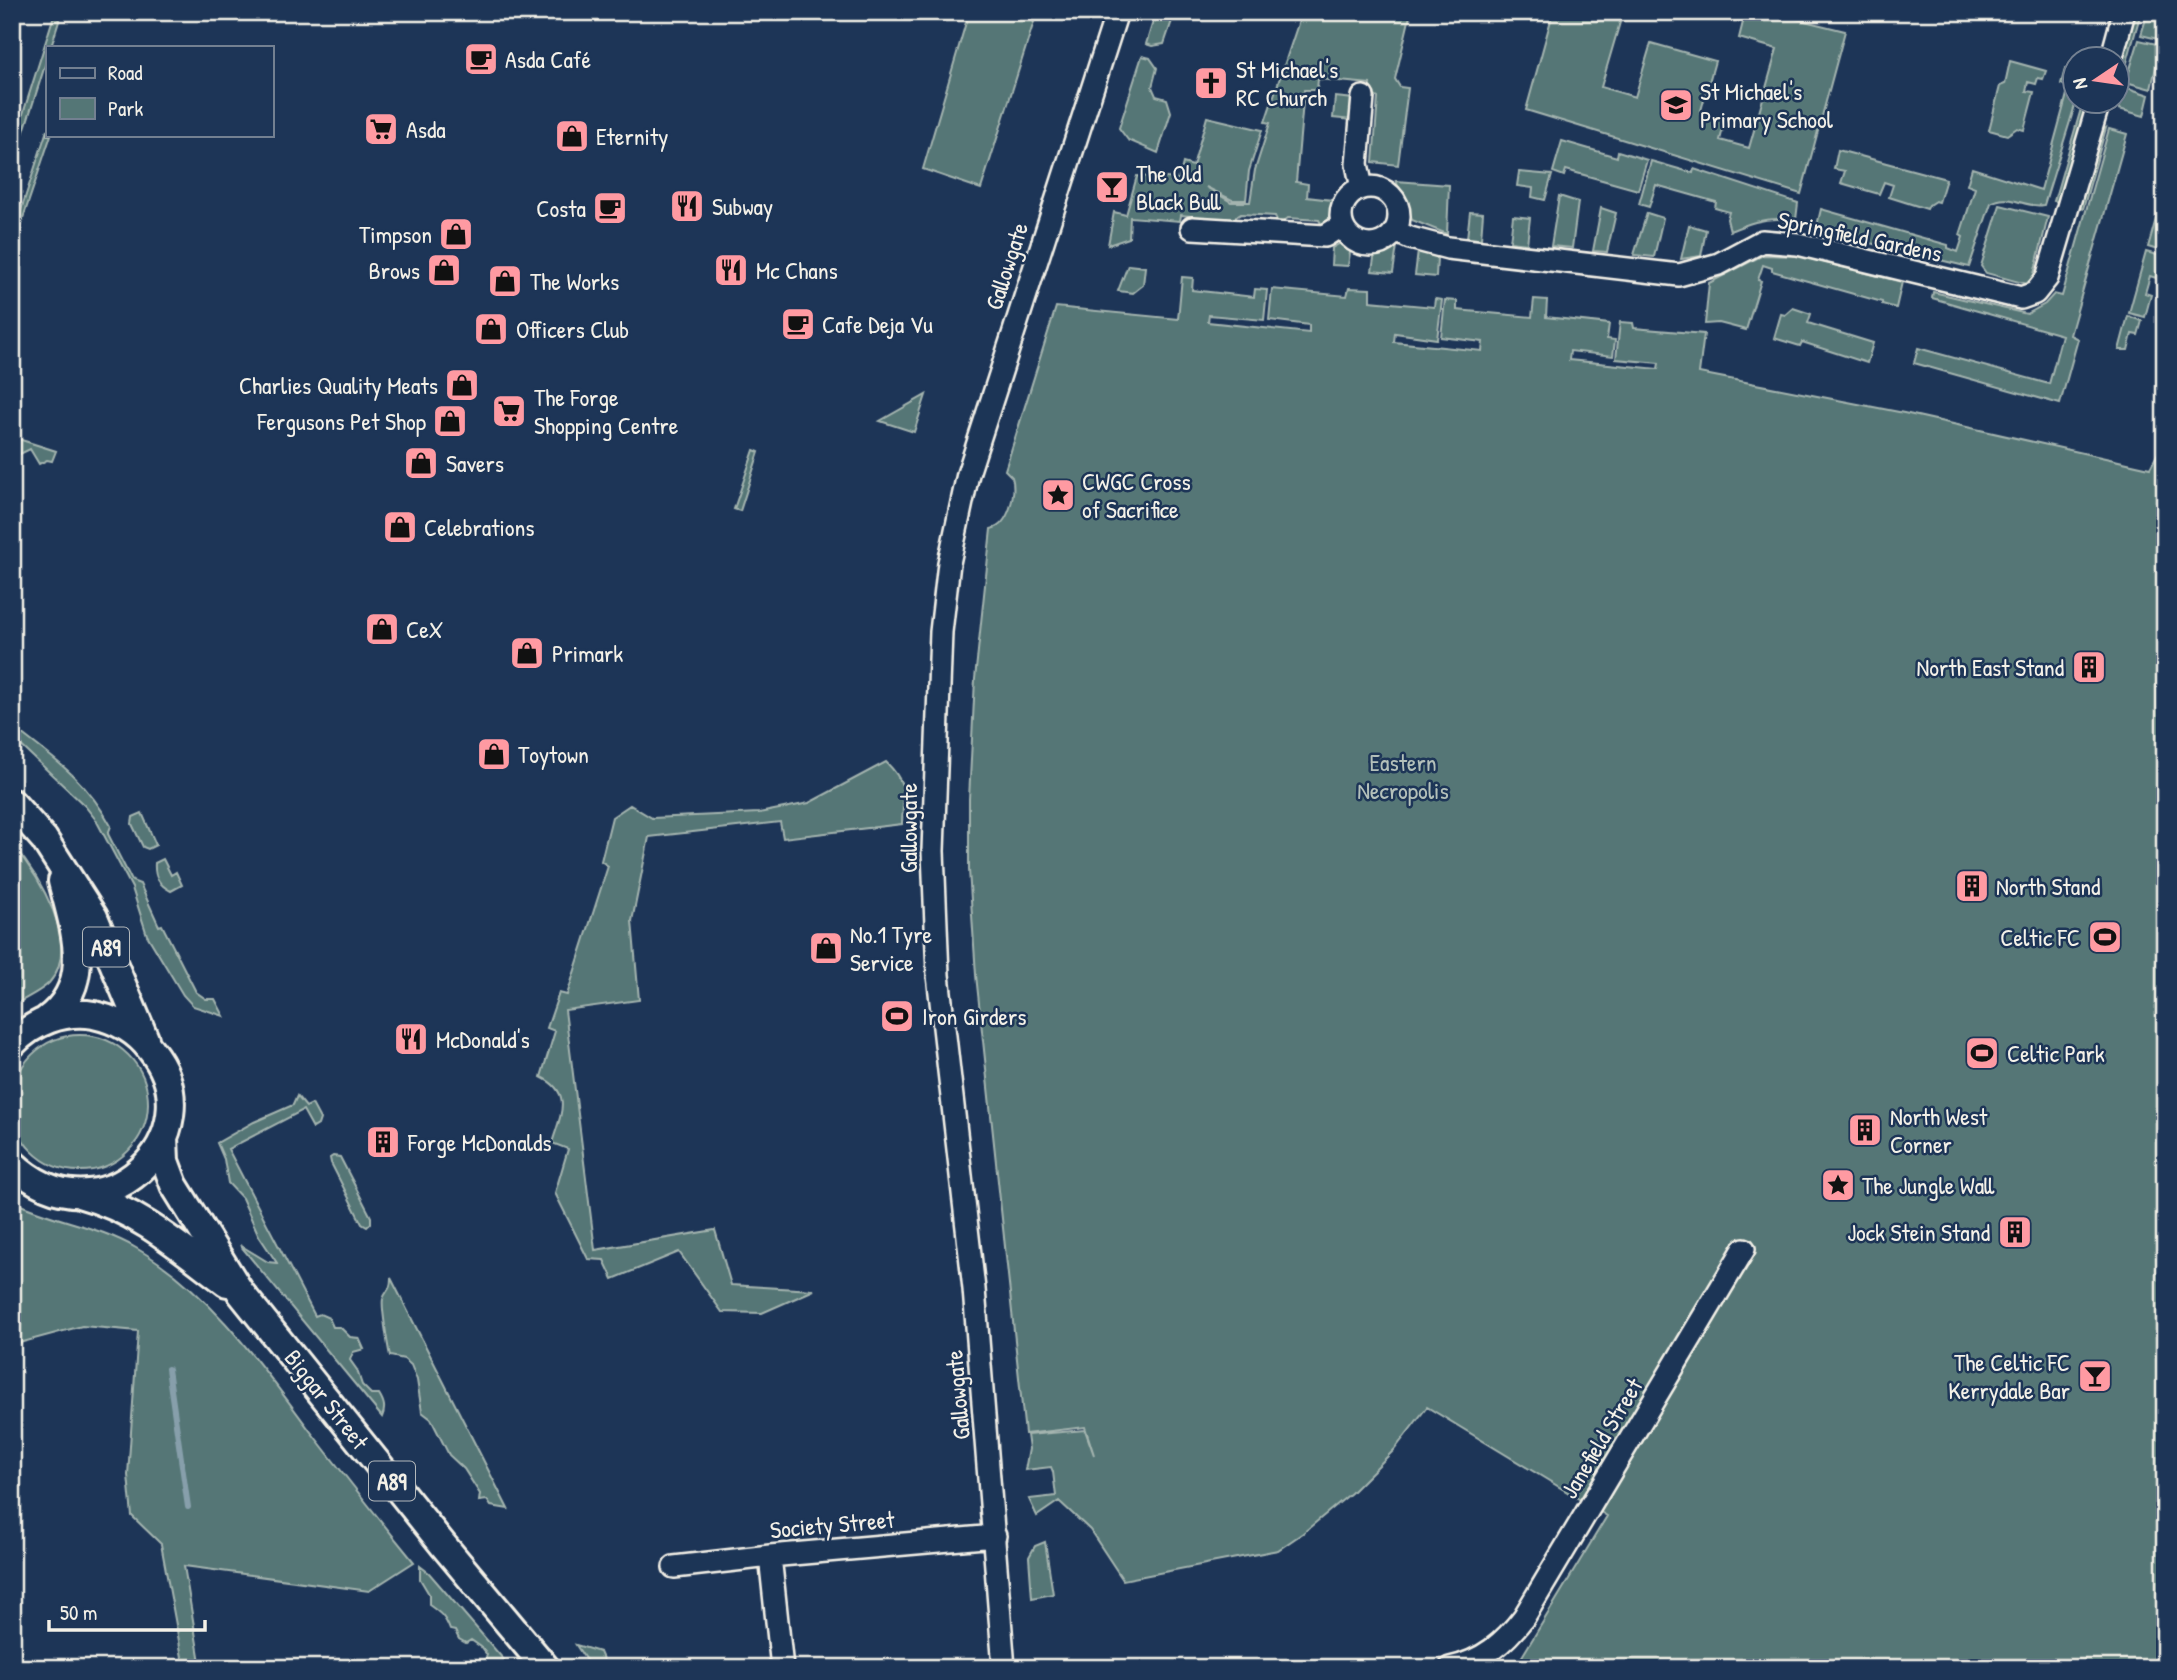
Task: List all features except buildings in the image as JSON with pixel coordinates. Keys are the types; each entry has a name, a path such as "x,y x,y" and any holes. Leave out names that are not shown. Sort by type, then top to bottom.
{"main road":[{"name":"A89","path":"12,803 44,839 94,917 147,1044"},
{"name":"A89","path":"46,1020 69,996 78,962 73,924 55,856"},
{"path":"12,1044 31,1028 46,1020 63,1015 85,1014 108,1018 128,1028 147,1044 158,1058 167,1081 170,1106 164,1137 146,1166 131,1178 108,1189 80,1195"},
{"name":"Biggar Street","path":"164,1137 165,1161 174,1185 241,1293 435,1535 546,1668"},
{"name":"Biggar Street","path":"12,1163 26,1177 43,1186 109,1204 152,1227 241,1293"}],"street":[{"name":"Gallowgate","path":"1004,1668 971,1263 938,964 933,851 941,632 950,553 968,474 1116,12"},
{"path":"2114,46 2124,12"},
{"path":"1362,188 1357,164 1363,97"},
{"name":"Springfield Gardens","path":"1395,231 1448,248 1679,275 1719,264 1762,241 1798,244 2021,298 2035,293 2047,278 2095,116"},
{"path":"1362,188 1381,189 1390,194 1399,211 1395,231 1381,244 1362,245 1346,234 1342,225 1341,209 1344,202 1354,191 1362,188"},
{"path":"1192,228 1326,236 1342,225"},
{"name":"Janefield Street","path":"1450,1668 1476,1660 1496,1649 1524,1617 1744,1249"},
{"name":"Society Street","path":"674,1567 995,1536"},
{"path":"770,1556 782,1668"}],"green space":[{"path":"55,12 59,12 60,18 51,46 46,46 46,62 12,169 12,149"},
{"path":"969,12 1037,12 981,189 923,169"},
{"path":"1156,12 1175,12 1164,44 1152,46 1146,44"},
{"path":"1302,12 1411,12 1395,79 1400,87 1408,88 1398,165 1373,162 1378,98 1369,92 1370,84 1318,79 1317,90 1304,90 1296,182 1308,184 1307,197 1332,200 1332,231 1325,230 1319,220 1288,218 1279,225 1275,216 1241,214 1231,220 1181,215 1180,221 1130,217 1129,238 1108,245 1114,212 1126,215 1137,176 1179,179 1183,163 1193,166 1207,117 1262,130 1249,171 1246,200 1232,200 1206,187 1231,202 1250,202 1255,170 1270,123 1265,122"},
{"name":"St Michael's Primary School","path":"1543,12 1623,12 1601,87 1635,97 1651,43 1715,61 1700,114 1725,121 1720,140 1749,148 1777,49 1739,38 1744,18 1753,20 1755,12 1784,12 1784,16 1845,31 1801,194 1526,110 1552,16"},
{"path":"2135,12 2141,12 2131,46 2125,46"},
{"path":"2148,12 2165,12 2162,40 2141,35"},
{"path":"2139,40 2161,45 2151,89 2132,84 2132,63"},
{"path":"1142,56 1150,58 1157,68 1152,87 1156,96 1167,99 1171,112 1158,153 1128,140 1119,128"},
{"path":"2010,61 2046,71 2043,79 2038,78 2036,84 2028,82 2026,91 2034,92 2024,130 2017,128 2007,135 1989,130 2000,86 2005,84"},
{"path":"2132,89 2149,95 2144,116 2132,113"},
{"path":"1335,97 1354,99 1352,120 1333,118"},
{"path":"2062,113 2062,116 2072,116 2044,205 2004,199 1991,203 1969,267 1816,230 1821,209 1948,245 1948,248 1958,252 1963,237 1960,235 1975,188 1967,185 1972,168 2041,190"},
{"path":"2079,116 2086,116 2060,202 2054,201"},
{"path":"2106,128 2083,209 2077,207 2099,133"},
{"path":"2109,129 2127,134 2070,335 2078,339 2060,404 1914,363 1918,348 2049,384 2062,335 1932,298 1933,292 2027,314 2045,304 2054,294 2062,296"},
{"path":"46,133 46,136 51,136 17,236 13,235"},
{"path":"1562,141 1617,157 1618,151 1647,160 1638,190 1566,170 1564,176 1553,172"},
{"path":"1838,150 1946,179 1939,202 1935,201 1927,209 1889,197 1893,185 1884,182 1879,194 1841,183 1845,171 1834,169"},
{"path":"1651,161 1693,173 1694,169 1798,203 1795,228 1789,227 1781,219 1774,219 1755,222 1730,231 1727,219 1729,212 1715,208 1716,202 1656,185 1649,207 1639,204"},
{"path":"1519,172 1552,175 1545,200 1532,197 1533,188 1517,186"},
{"path":"1396,181 1449,185 1447,234 1412,220"},
{"path":"2165,187 2165,248 2164,252 2148,247"},
{"path":"1559,196 1578,202 1572,248 1551,246"},
{"path":"2000,205 2048,217 2033,278 2026,284 1986,273 1981,266"},
{"path":"1601,208 1616,213 1607,252 1593,251"},
{"path":"1470,212 1483,213 1481,239 1467,238"},
{"path":"1647,213 1663,218 1654,257 1634,255"},
{"path":"1513,216 1530,218 1527,244 1510,242"},
{"path":"1689,225 1706,230 1701,256 1681,259"},
{"path":"1344,241 1351,246 1348,266 1331,265 1332,248"},
{"path":"1397,246 1393,273 1372,271 1375,252"},
{"path":"1418,251 1437,257 1436,277 1415,275"},
{"path":"2146,252 2161,256 2156,278 2150,276 2145,293 2151,295 2145,317 2129,313"},
{"path":"1763,255 1799,256 1902,282 1896,308 1772,271 1772,268 1763,265 1758,280 1761,281 1746,330 1719,323 1705,324 1709,283"},
{"path":"1128,265 1145,267 1143,285 1133,293 1118,291"},
{"name":"Eastern Necropolis","path":"1182,277 1193,278 1192,290 1254,297 1255,289 1267,290 1264,320 1209,315 1208,322 1309,333 1309,325 1269,320 1272,289 1347,296 1349,288 1370,289 1370,301 1434,307 1435,299 1442,300 1437,339 1395,333 1394,342 1482,351 1483,342 1441,337 1445,300 1457,301 1457,310 1532,317 1534,299 1547,300 1546,317 1609,324 1607,339 1615,340 1613,356 1570,351 1569,360 1658,369 1659,363 1616,359 1620,322 1633,323 1634,328 1704,334 1699,373 1904,413 2150,468 2165,440 2165,1668 1515,1668 1607,1516 1427,1407 1394,1450 1351,1493 1278,1550 1123,1580 1090,1530 1059,1501 1037,1516 1029,1499 1056,1496 1051,1467 1025,1470 1029,1449 1027,1435 1085,1430 1094,1455 1085,1427 1025,1434 976,975 969,870 969,799 975,679 991,529 1003,522 1010,508 1013,483 1012,477 1005,470 1056,307 1178,319"},
{"path":"1793,308 1811,314 1808,323 1873,343 1867,363 1802,342 1800,346 1774,338 1781,314 1785,315"},
{"path":"2128,316 2142,321 2138,335 2132,334 2128,350 2119,350"},
{"path":"926,395 914,432 880,421"},
{"path":"12,437 56,451 52,461 39,464 30,449 12,458"},
{"path":"754,450 759,452 740,511 734,509"},
{"path":"12,726 68,770 91,795 111,826 108,834 132,881 140,884 159,926 162,925 196,992 206,999 215,999 224,1016 193,1006 183,995 147,935 132,888 96,820 85,806 12,737"},
{"path":"886,762 898,777 903,790 902,824 783,838 780,822 649,837 632,921 639,1000 565,1010 595,1250 715,1230 731,1285 814,1290 762,1313 722,1312 679,1252 613,1279 604,1260 588,1259 555,1193 568,1149 552,1143 561,1114 561,1098 558,1090 541,1077 555,1031 547,1028 559,993 567,995 608,866 601,861 612,817 630,805 652,818 759,813 809,803"},
{"path":"142,813 156,845 148,849 143,847 132,824 133,817"},
{"path":"12,844 34,873 53,910 61,949 58,967 49,983 12,1007"},
{"path":"163,859 171,875 176,872 182,885 171,891 160,883 155,872 155,863"},
{"path":"80,1035 106,1040 128,1055 143,1077 148,1103 143,1129 128,1151 106,1166 80,1171 54,1166 32,1151 17,1129 12,1103 17,1077 32,1055 54,1040"},
{"path":"297,1096 306,1107 312,1104 320,1119 318,1125 313,1128 303,1110 228,1149 315,1316 320,1314 329,1318 333,1327 340,1327 350,1337 359,1338 364,1349 353,1352 350,1360 362,1385 371,1394 379,1394 381,1397 384,1408 382,1417 240,1245 268,1262 277,1263 259,1236 242,1198 228,1183 224,1159 217,1143 254,1122 293,1105"},
{"path":"340,1157 371,1217 371,1223 367,1227 362,1224 331,1163 330,1158"},
{"path":"12,1201 121,1240 188,1285 211,1307 253,1356 414,1562 369,1591 184,1566 201,1668 184,1668 161,1544 132,1516 128,1475 138,1331 82,1326 12,1345"},
{"path":"391,1278 508,1509 491,1506 487,1500 479,1501 480,1494 464,1469 449,1455 431,1419 422,1412 417,1380 411,1365 404,1359 390,1356 383,1303"},
{"path":"1045,1542 1053,1594 1032,1598 1029,1557 1035,1546"},
{"path":"420,1566 511,1668 500,1668 485,1660 487,1655 481,1647 471,1640 466,1643 459,1639 455,1631 450,1630 442,1615 429,1605 429,1594 420,1579"},
{"path":"576,1645 600,1652 607,1668 591,1668"}],"waterway":[{"path":"168,1369 188,1507"}],"place":[{"name":"Asda Café","path":"481,59"},
{"name":"St Michael's RC Church","path":"1211,83"},
{"name":"St Michael's Primary School","path":"1676,105"},
{"name":"Asda","path":"381,129"},
{"name":"Eternity","path":"572,136"},
{"name":"The Old Black Bull","path":"1112,187"},
{"name":"Subway","path":"687,206"},
{"name":"Costa","path":"610,208"},
{"name":"Timpson","path":"456,234"},
{"name":"Brows","path":"444,270"},
{"name":"Mc Chans","path":"731,270"},
{"name":"The Works","path":"505,281"},
{"name":"Cafe Deja Vu","path":"798,324"},
{"name":"Officers Club","path":"491,329"},
{"name":"Charlies Quality Meats","path":"462,385"},
{"name":"The Forge Shopping Centre","path":"509,411"},
{"name":"Fergusons Pet Shop","path":"450,421"},
{"name":"Savers","path":"421,463"},
{"name":"CWGC Cross of Sacrifice","path":"1058,495"},
{"name":"Celebrations","path":"400,527"},
{"name":"CeX","path":"382,629"},
{"name":"Primark","path":"527,653"},
{"name":"North East Stand","path":"2089,667"},
{"name":"Toytown","path":"494,754"},
{"name":"North Stand","path":"1972,886"},
{"name":"Celtic FC","path":"2105,937"},
{"name":"No.1 Tyre Service","path":"826,948"},
{"name":"Iron Girders","path":"897,1016"},
{"name":"McDonald's","path":"411,1039"},
{"name":"Celtic Park","path":"1982,1053"},
{"name":"North West Corner","path":"1865,1130"},
{"name":"Forge McDonalds","path":"383,1142"},
{"name":"The Jungle Wall","path":"1838,1185"},
{"name":"Jock Stein Stand","path":"2015,1232"},
{"name":"The Celtic FC Kerrydale Bar","path":"2095,1376"}]}
